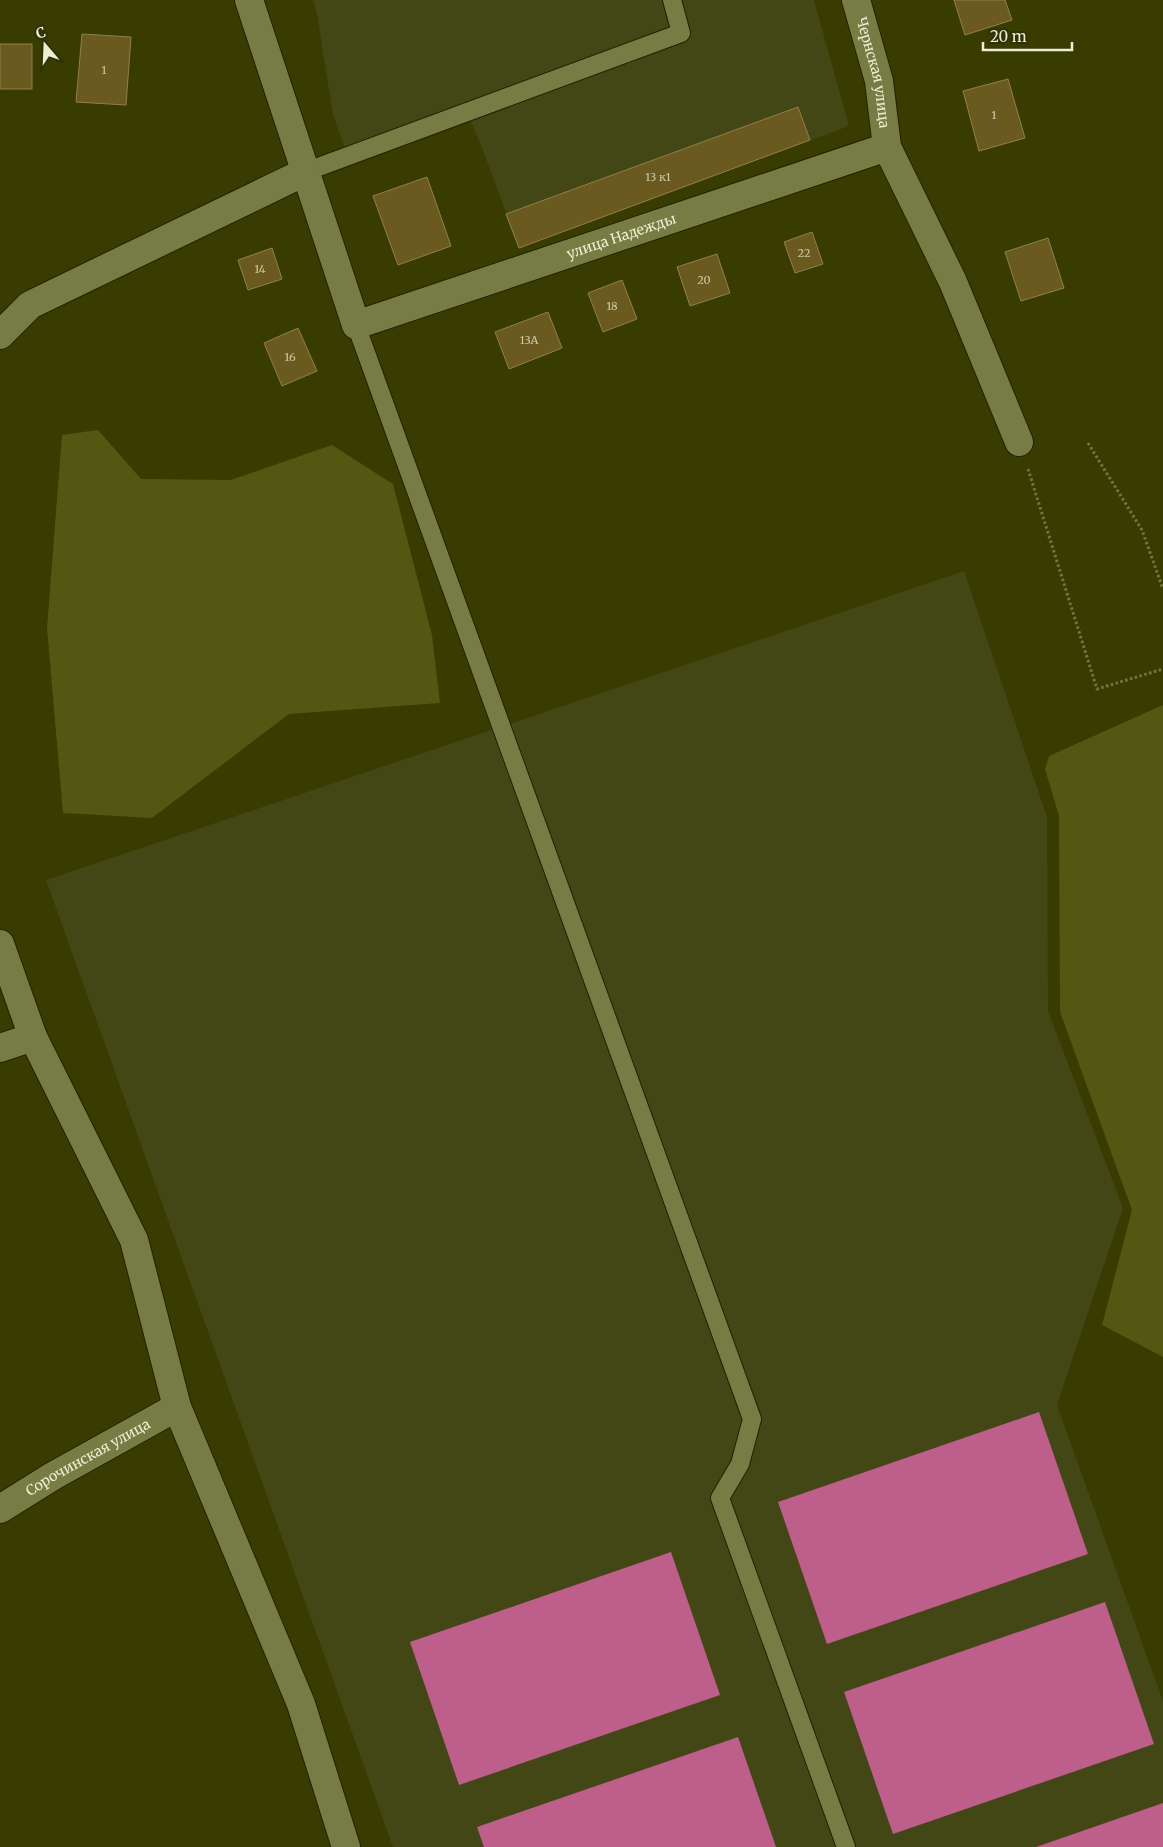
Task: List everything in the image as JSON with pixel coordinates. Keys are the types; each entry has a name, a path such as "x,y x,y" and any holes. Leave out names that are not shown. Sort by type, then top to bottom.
{"street":[{"path":"249,0 356,325"},
{"name":"Чернская улица","path":"856,0 879,81 888,147 953,282 1019,442"},
{"name":"улица Надежды","path":"356,325 888,147"},
{"path":"0,336 30,305 305,172"},
{"path":"0,944 33,1037 134,1240 177,1407 301,1704 346,1847"},
{"path":"0,1048 33,1037"},
{"name":"Сорочинская улица","path":"0,1509 53,1476 177,1407"}],"lane":[{"path":"305,172 681,32 672,0"},
{"path":"356,325 752,1419 740,1464 720,1498 846,1847"}],"path":[{"path":"1019,442 1097,689 1163,669"},
{"path":"1088,443 1142,530 1163,589"}],"shaded area":[{"path":"313,0 814,0 849,126 519,248 470,120 347,167 344,146 333,115 317,14"},
{"path":"98,430 141,479 231,480 332,445 393,484 432,635 440,703 289,714 152,818 63,813 47,628 62,435"},
{"path":"964,571 1047,817 1048,1011 1123,1208 1057,1405 1163,1701 1163,1847 393,1847 46,880"},
{"path":"1163,705 1163,1357 1102,1325 1132,1210 1060,1012 1059,816 1045,769 1049,756"},
{"path":"1039,1412 1088,1554 827,1644 778,1502"},
{"path":"671,1552 720,1695 459,1785 410,1642"},
{"path":"1105,1602 1154,1744 893,1834 844,1692"},
{"path":"738,1737 776,1847 484,1847 477,1827"},
{"path":"1163,1803 1163,1847 1036,1847"}],"building":[{"path":"954,0 1005,0 1012,20 965,35"},
{"path":"82,34 131,37 126,105 76,102"},
{"path":"0,44 32,44 32,89 0,89"},
{"path":"1008,79 1025,138 979,151 963,91"},
{"path":"798,107 810,140 519,248 506,214"},
{"path":"427,177 451,246 398,265 373,196"},
{"path":"812,232 823,264 795,273 784,242"},
{"path":"1048,238 1064,288 1021,301 1005,252"},
{"path":"272,248 282,279 248,290 238,260"},
{"path":"717,254 730,293 690,306 677,267"},
{"path":"622,280 637,319 603,332 588,293"},
{"path":"548,312 562,348 509,369 495,332"},
{"path":"298,328 317,371 282,386 264,343"}]}
